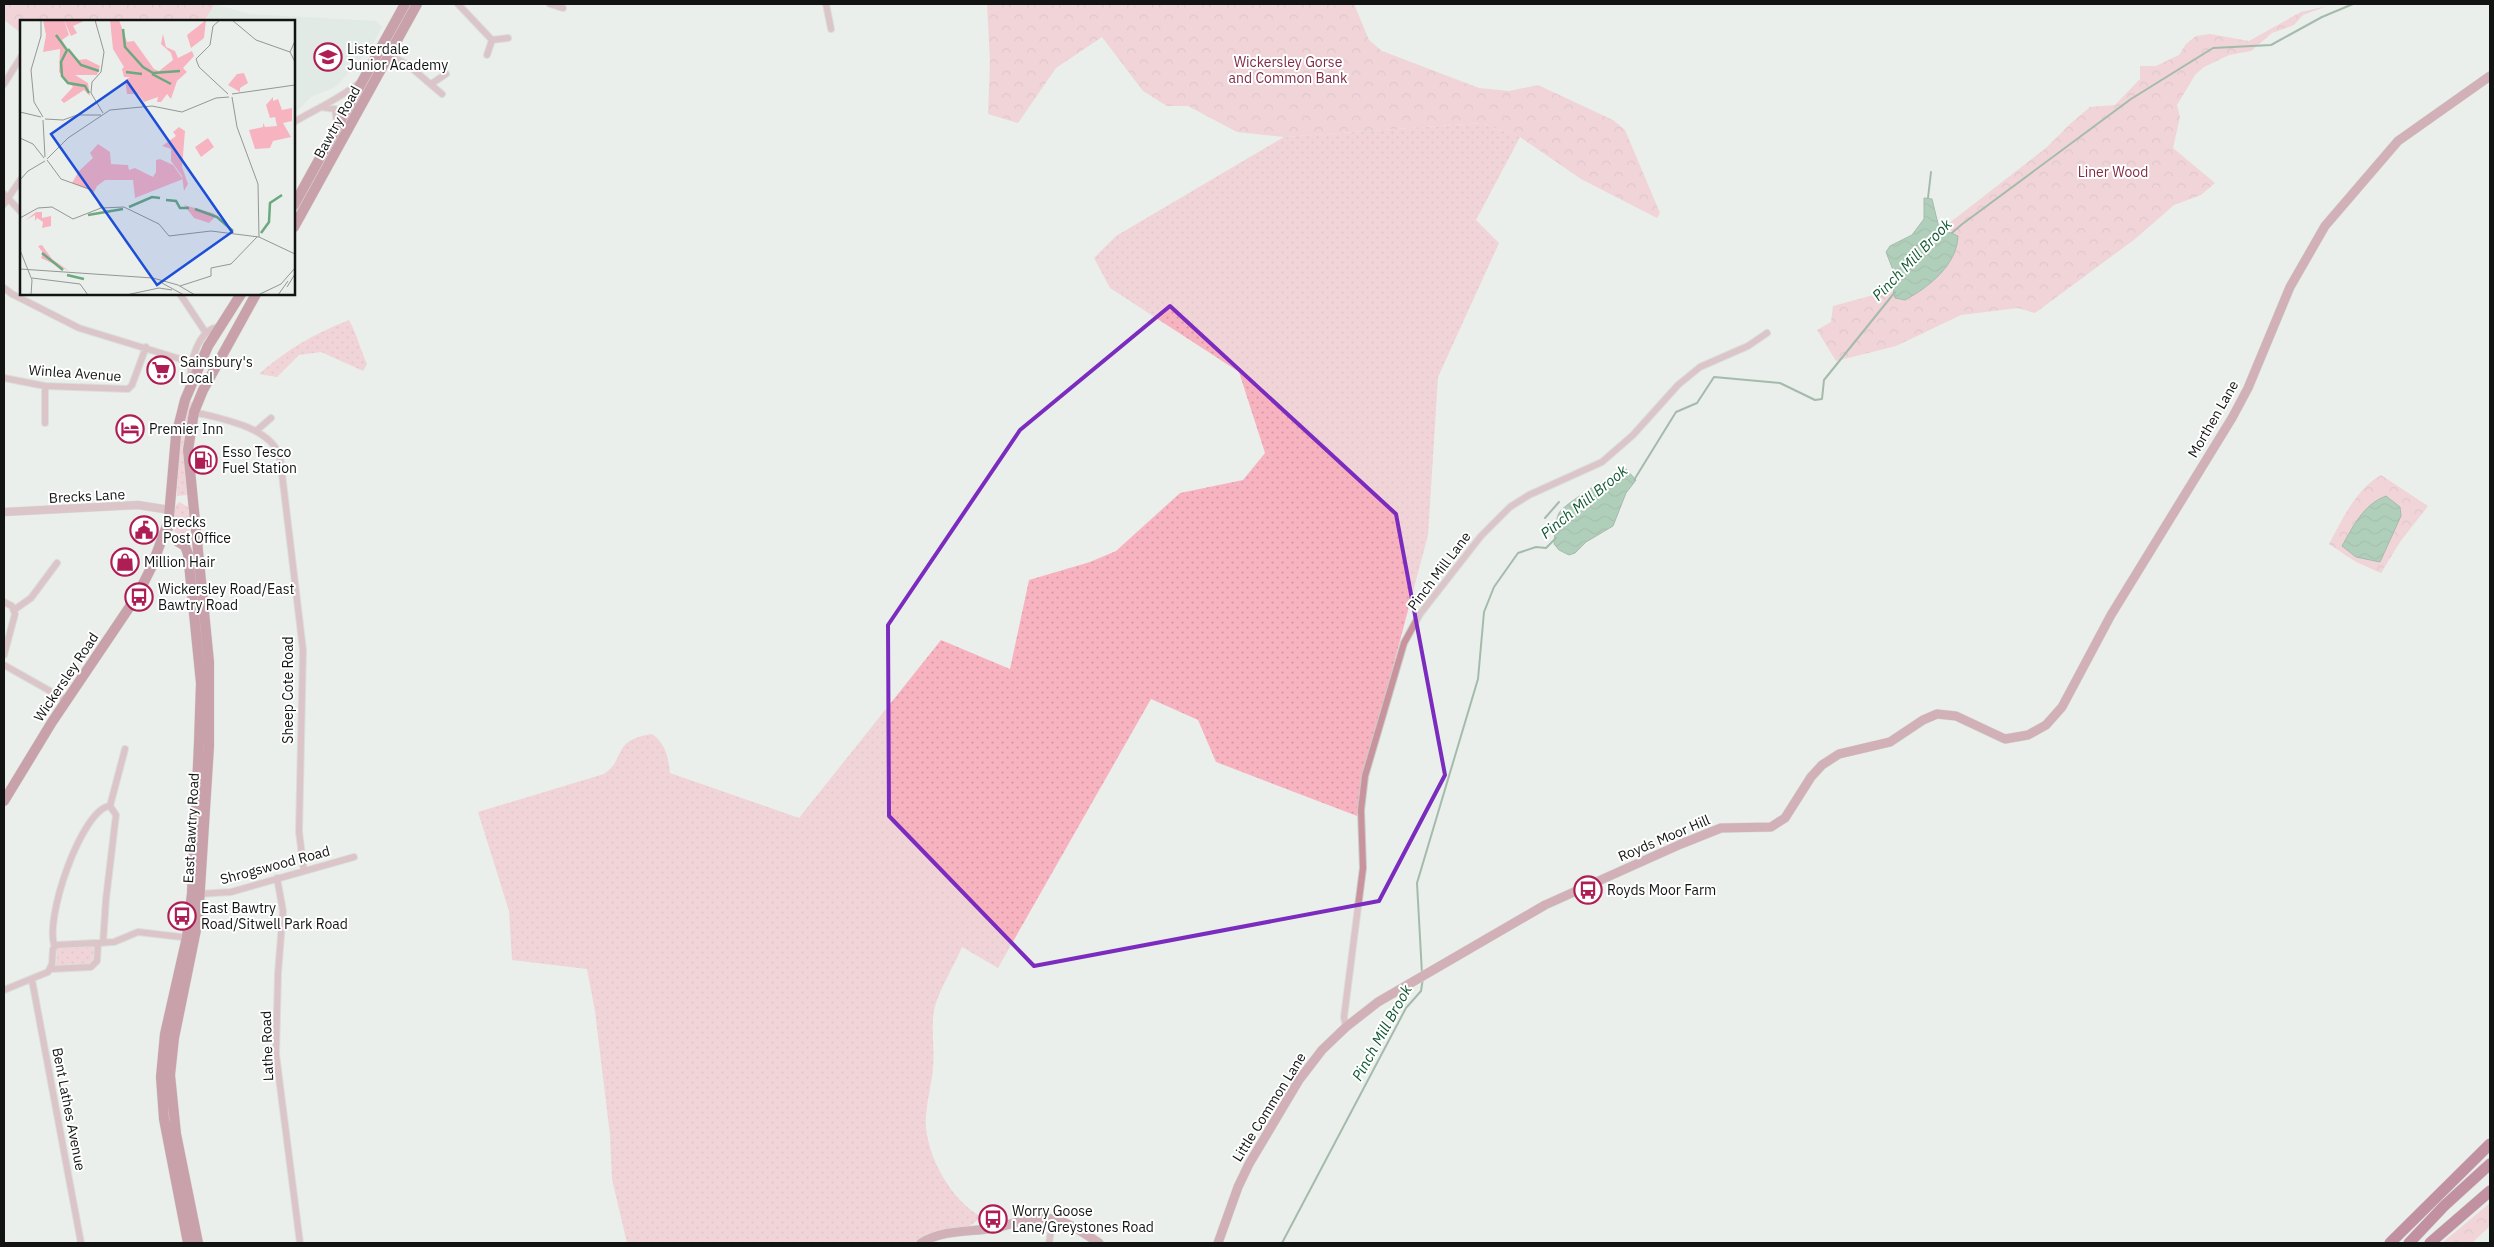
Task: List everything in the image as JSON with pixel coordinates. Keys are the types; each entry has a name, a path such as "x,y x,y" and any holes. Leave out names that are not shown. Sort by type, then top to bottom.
{"highway":[{"path":"2390,1243 2490,1137"},
{"path":"2438,1193 2490,1144"},
{"path":"2409,1243 2444,1206 2490,1164"},
{"path":"2430,1243 2490,1192"}],"main road":[{"name":"Bawtry Road","path":"295,203 405,4"},
{"name":"Bawtry Road","path":"295,225 417,4"},
{"name":"Morthen Lane","path":"1956,716 2006,739 2021,737 2038,730 2057,714 2116,608 2232,418 2248,388 2290,287 2321,231 2398,141 2490,76"},
{"path":"176,540 169,534 168,523 176,436 191,381 220,326 240,295"},
{"path":"195,530 188,450 194,412 205,386 255,295"},
{"path":"220,326 230,323 234,326 235,331"},
{"path":"171,505 191,498"},
{"name":"Wickersley Road","path":"151,568 168,523"},
{"name":"Wickersley Road","path":"4,801 66,700 129,608 151,568 165,548 176,540 187,540 195,530"},
{"name":"East Bawtry Road","path":"195,530 210,682 197,894 175,1030 170,1075 176,1134 198,1243"},
{"name":"East Bawtry Road","path":"176,540 185,546 188,554 201,683 197,894"},
{"name":"Royds Moor Hill","path":"1423,975 1545,905 1681,844 1721,828 1771,827 1785,818 1811,777 1831,758 1850,750 1890,742 1923,720 1937,714 1956,716"},
{"name":"East Bawtry Road","path":"188,1243 164,1119 161,1077 165,1034 191,938"},
{"name":"Little Common Lane","path":"1218,1243 1238,1186 1249,1164 1300,1080 1322,1050 1346,1027 1378,1002 1423,975"},
{"path":"922,1243 945,1233 995,1228 1038,1218 1054,1219 1069,1225 1100,1243"}],"street":[{"path":"458,4 492,40"},
{"path":"552,4 563,8"},
{"path":"826,4 831,29"},
{"path":"492,40 508,38"},
{"path":"487,55 492,40"},
{"path":"390,55 408,65 442,94"},
{"path":"4,84 20,59"},
{"path":"431,84 446,74"},
{"path":"295,121 342,96 363,80"},
{"path":"317,108 327,106 335,109 338,120 336,129"},
{"path":"20,180 5,199 20,211"},
{"path":"4,288 12,294 79,328 190,362"},
{"path":"181,295 206,333"},
{"path":"191,381 190,362 206,333 220,326"},
{"name":"Pinch Mill Lane","path":"1346,1027 1345,1007 1363,868 1361,810 1365,776 1404,643 1420,614 1481,536 1510,507 1529,495 1602,462 1633,435 1654,409 1700,367 1748,346 1768,333"},
{"name":"Winlea Avenue","path":"4,378 44,386 128,389 132,386 146,347"},
{"path":"44,386 45,423"},
{"name":"Sheep Cote Road","path":"194,412 256,431 274,442 280,457 303,650 299,832 304,871"},
{"path":"256,431 271,418"},
{"name":"Brecks Lane","path":"4,512 171,505"},
{"path":"14,610 31,598 57,563"},
{"path":"44,564 52,570"},
{"path":"4,602 14,610 15,618 4,654"},
{"path":"4,665 66,700"},
{"path":"4,990 32,980 50,970 91,967 97,961 101,943 116,815 110,806 126,749"},
{"path":"50,970 55,946 52,937 55,907 60,885 75,850 98,811 110,806"},
{"name":"Shrogswood Road","path":"197,894 231,892 354,857"},
{"name":"Lathe Road","path":"277,878 283,911 278,973 276,1054 300,1243"},
{"path":"55,946 114,942 138,932 191,938"},
{"name":"Bent Lathes Avenue","path":"32,980 81,1243"},
{"path":"1049,1243 1054,1219"}],"highlighted area":[{"path":"1170,306 1396,514 1445,775 1379,901 1034,966 889,816 888,625 1020,430"}],"shaded area":[{"name":"Listerdale Junior Academy","path":"215,4 249,14 376,21 382,27 371,47 335,87 311,97 295,113 295,20 205,20"}],"green space":[{"path":"4,4 215,4 205,20 20,20 20,32 4,20"},
{"name":"Wickersley Gorse and Common Bank","path":"987,4 1354,4 1369,40 1382,51 1479,88 1509,91 1538,85 1613,120 1625,130 1660,213 1657,218 1581,179 1520,137 1481,123 1284,137 1237,132 1188,106 1167,106 1143,91 1102,37 1056,68 1018,123 988,114 990,62"},
{"name":"Liner Wood","path":"2327,6 2303,15 2294,25 2272,33 2251,51 2229,55 2204,67 2195,75 2177,105 2180,117 2173,148 2215,183 2201,195 2174,205 2135,239 2035,313 2018,308 1961,315 1896,346 1836,361 1817,330 1831,322 1833,306 1888,291 1908,295 1954,239 1948,224 2046,148 2090,107 2115,105 2140,79 2140,66 2156,66 2179,55 2186,44 2196,36 2210,34 2249,41 2301,12"},
{"path":"1481,123 1520,137 1476,220 1499,243 1438,377 1428,535 1360,791 1357,816 1216,762 1198,720 1151,699 998,968 962,947 935,1006 933,1020 933,1067 926,1116 929,1144 941,1174 950,1188 971,1210 982,1217 968,1227 950,1228 914,1243 627,1243 612,1179 610,1135 595,1011 587,969 512,960 509,911 478,812 604,774 616,762 625,745 639,737 652,734 663,747 667,756 670,773 799,818 941,640 1010,669 1029,580 1090,562 1116,551 1180,493 1243,480 1265,453 1239,372 1110,288 1094,258 1116,236 1284,137"},
{"path":"349,320 367,364 363,371 321,352 299,355 277,377 259,374 301,343"},
{"path":"189,401 194,403 184,457 187,495 177,496 179,443"},
{"path":"2381,475 2428,506 2400,542 2381,573 2356,562 2329,544 2357,497 2364,488"},
{"path":"179,502 188,507 190,520 188,531 181,536 177,534 172,526 172,515"},
{"path":"92,946 95,949 95,960 91,964 58,968 56,965 57,948"},
{"path":"2490,1203 2490,1226 2472,1243 2442,1243"}],"water":[{"path":"1924,198 1932,199 1939,228 1958,236 1956,247 1947,266 1932,282 1905,300 1895,298 1893,289 1895,275 1886,252 1890,246 1912,235 1924,219"},
{"path":"1626,469 1636,480 1626,493 1613,526 1586,542 1575,553 1569,555 1559,550 1554,544 1559,513 1590,489"},
{"path":"2386,496 2400,507 2401,516 2380,562 2356,557 2342,546 2365,510"}],"waterway":[{"name":"Pinch Mill Brook","path":"1952,233 2131,99 2213,48 2271,45 2322,17 2353,4"},
{"path":"1928,198 1931,172"},
{"name":"Pinch Mill Brook","path":"1634,480 1676,412 1697,403 1714,377 1780,383 1815,400 1822,399 1824,380 1895,292"},
{"path":"1545,518 1559,502"},
{"name":"Pinch Mill Brook","path":"1422,974 1417,883 1478,679 1484,612 1494,587 1518,553 1536,547 1546,548 1556,538"},
{"name":"Pinch Mill Brook","path":"1282,1243 1406,1008 1421,991 1423,978"}],"place":[{"name":"Listerdale Junior Academy","path":"328,57"},
{"name":"Sainsbury's Local","path":"161,370"},
{"name":"Premier Inn","path":"130,429"},
{"name":"Esso Tesco Fuel Station","path":"203,460"},
{"name":"Brecks Post Office","path":"144,530"},
{"name":"Million Hair","path":"125,562"},
{"name":"Wickersley Road/East Bawtry Road","path":"139,597"},
{"name":"Royds Moor Farm","path":"1588,890"},
{"name":"East Bawtry Road/Sitwell Park Road","path":"182,916"},
{"name":"Worry Goose Lane/Greystones Road","path":"993,1219"}]}
